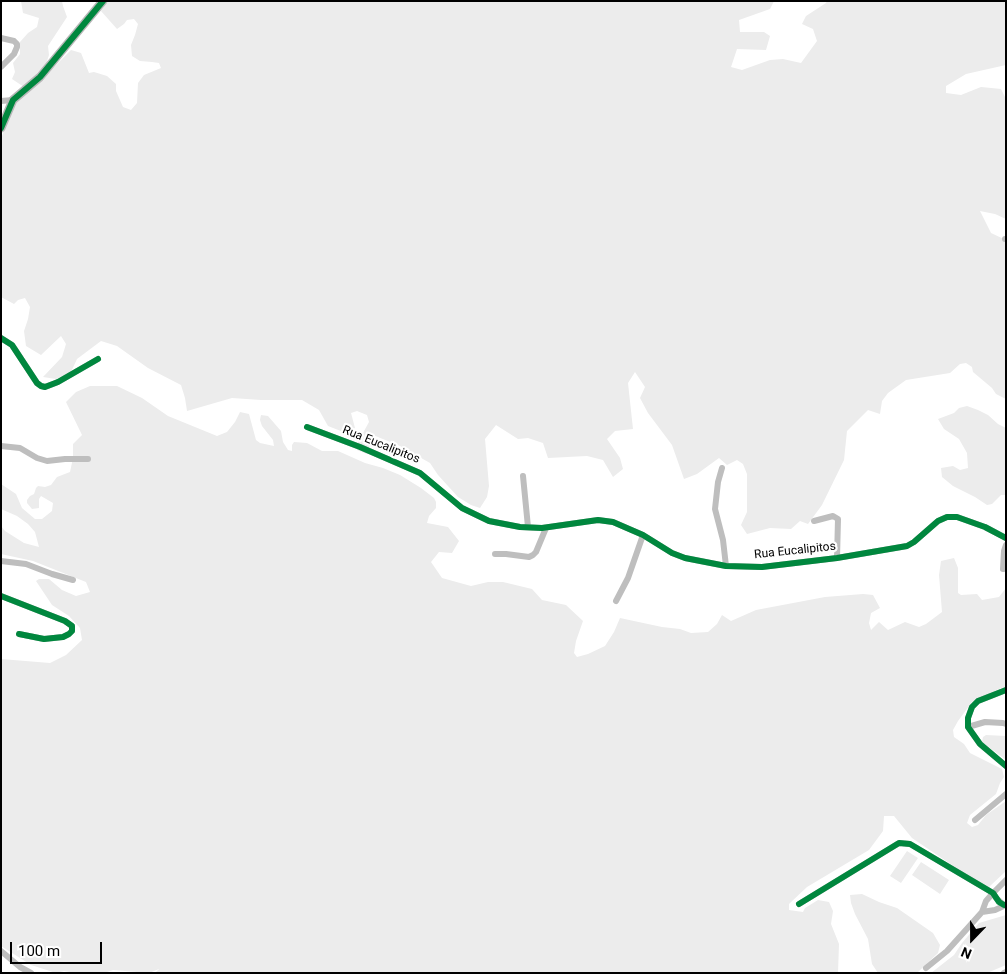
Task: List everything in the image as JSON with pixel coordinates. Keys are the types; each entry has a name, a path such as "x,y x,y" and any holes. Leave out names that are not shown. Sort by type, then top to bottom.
{"street":[{"path":"1,128 13,100 40,77 102,1"},
{"path":"1,38 14,41 17,44 14,54 1,67"},
{"path":"1,101 13,100"},
{"path":"1,338 12,345 37,383 45,387 58,382 98,359"},
{"name":"Rua Eucalipitos","path":"308,428 360,447 420,473 462,508 489,521 546,528 598,520 613,522 643,535 672,553 685,558 726,566 762,567 837,558 907,546 938,521 947,517 957,517 985,527 1006,538"},
{"path":"1,446 20,448 37,458 47,460 88,459"},
{"path":"722,468 714,509 723,540 726,566"},
{"path":"523,476 528,527"},
{"path":"814,521 833,516 838,520 837,558"},
{"path":"495,554 529,557 533,555 546,528"},
{"path":"616,601 628,578 643,535"},
{"path":"1003,569 1006,545"},
{"path":"1,561 26,564 73,580"},
{"path":"1,596 65,621 72,626 70,634 64,637 44,639 19,634"},
{"path":"1006,690 978,701 972,707 968,718 968,727 980,744 1006,766"},
{"path":"968,727 985,722 1006,724"},
{"path":"975,820 1006,794"},
{"path":"799,904 899,843 910,844 993,893 1005,905 995,910 982,912"},
{"path":"926,968 947,951 982,912 986,901 1006,880"},
{"path":"1,951 20,967 31,973"}],"shaded area":[{"path":"21,1 62,1 67,17 48,46 49,55 46,64 24,87 12,79 15,72 13,63 20,54 20,42 37,27 39,18 23,13"},
{"path":"108,1 774,1 770,9 739,20 740,32 764,32 770,36 766,50 737,49 731,67 742,70 770,60 783,59 801,63 817,41 813,29 802,24 806,16 827,1 1006,1 1006,65 966,74 946,86 946,93 961,95 981,87 1001,89 1006,99 1006,219 995,214 980,211 991,233 1006,240 1006,399 996,394 992,388 973,372 972,367 966,363 960,364 950,373 906,380 888,393 882,401 880,414 868,410 847,431 844,460 822,505 808,524 800,521 791,529 770,528 747,534 741,525 747,512 747,474 743,464 737,460 727,465 719,458 697,474 684,479 672,445 648,413 640,398 645,387 635,372 628,383 633,429 615,431 607,439 620,458 623,469 613,477 603,460 587,456 548,458 543,443 528,438 518,439 496,425 485,439 489,486 487,497 480,508 458,497 430,463 400,446 373,435 367,454 357,450 358,442 369,422 367,415 357,411 351,413 355,428 346,433 328,426 319,410 302,400 232,398 187,411 181,385 148,368 117,346 101,341 77,359 71,372 56,379 43,377 62,357 66,344 61,336 41,355 26,346 24,331 30,307 25,298 18,300 14,304 1,297 1,139 12,107 71,50 81,53 89,73 94,72 107,76 116,84 116,91 123,107 131,110 137,103 138,83 144,75 161,68 159,63 140,61 132,56 131,45 138,24 134,19 127,20 117,29 101,11"},
{"path":"90,386 117,386 142,398 168,416 217,436 227,432 240,412 249,414 256,440 260,443 274,446 273,440 262,426 260,420 261,415 268,416 281,431 283,442 288,450 292,451 294,442 307,443 322,451 338,451 400,475 434,498 436,508 429,516 427,523 448,527 459,541 452,553 439,552 431,562 442,578 471,586 488,582 503,582 532,589 542,600 566,605 583,621 574,653 577,657 605,646 620,618 680,629 691,633 708,632 717,624 722,615 731,621 756,610 825,597 873,595 880,608 871,613 869,623 871,630 879,622 888,630 905,622 919,627 942,612 939,575 941,561 954,558 958,568 958,593 961,595 977,594 982,600 999,597 1006,588 1006,687 972,702 953,730 954,737 964,744 970,753 1002,769 1004,777 996,794 970,815 967,823 972,827 978,825 986,815 1006,801 1006,871 989,887 983,886 912,838 894,816 884,816 883,831 869,850 807,887 789,904 789,910 803,912 805,908 818,900 829,902 833,911 831,924 839,944 838,973 155,973 159,969 149,973 113,970 104,973 64,971 56,973 31,965 1,946 1,659 50,663 66,655 82,640 80,628 69,616 52,605 36,581 39,579 49,579 62,590 76,596 90,592 86,582 33,561 1,554 1,526 5,531 24,543 39,547 35,532 28,524 17,516 1,509 1,484 16,494 22,508 35,519 42,519 52,511 53,503 41,496 39,508 32,509 27,500 34,494 38,486 45,487 51,485 57,477 70,472 73,444 82,435 66,402 76,392"},
{"path":"967,406 988,415 1006,428 1006,495 1001,495 992,504 987,505 953,486 942,477 941,468 953,466 960,470 968,468 967,453 959,439 944,429 938,419"},
{"path":"986,735 1006,736 1006,760 982,742 983,737"},
{"path":"907,851 918,858 901,883 890,876"},
{"path":"921,862 949,880 940,894 912,875"},
{"path":"862,894 897,908 933,933 940,945 938,953 917,973 878,973 872,964 868,939 851,903 850,895"},
{"path":"1006,915 1006,965 987,973 931,973 954,955 979,923"}],"cycle path":[{"path":"1,128 13,100 40,77 103,1"},
{"path":"1,338 12,345 37,383 45,387 58,382 98,359"},
{"path":"307,427 420,473 462,508 489,521 520,527 542,528 598,520 613,522 643,535 672,553 685,558 726,566 762,567 837,558 907,546 938,521 947,517 957,517 985,527 1006,538"},
{"path":"1,596 65,621 72,626 72,631 63,637 44,639 19,634"},
{"path":"1006,690 978,701 972,707 968,718 968,727 980,744 1006,766"},
{"path":"799,904 899,843 910,844 993,893 999,902 1006,905"}]}
